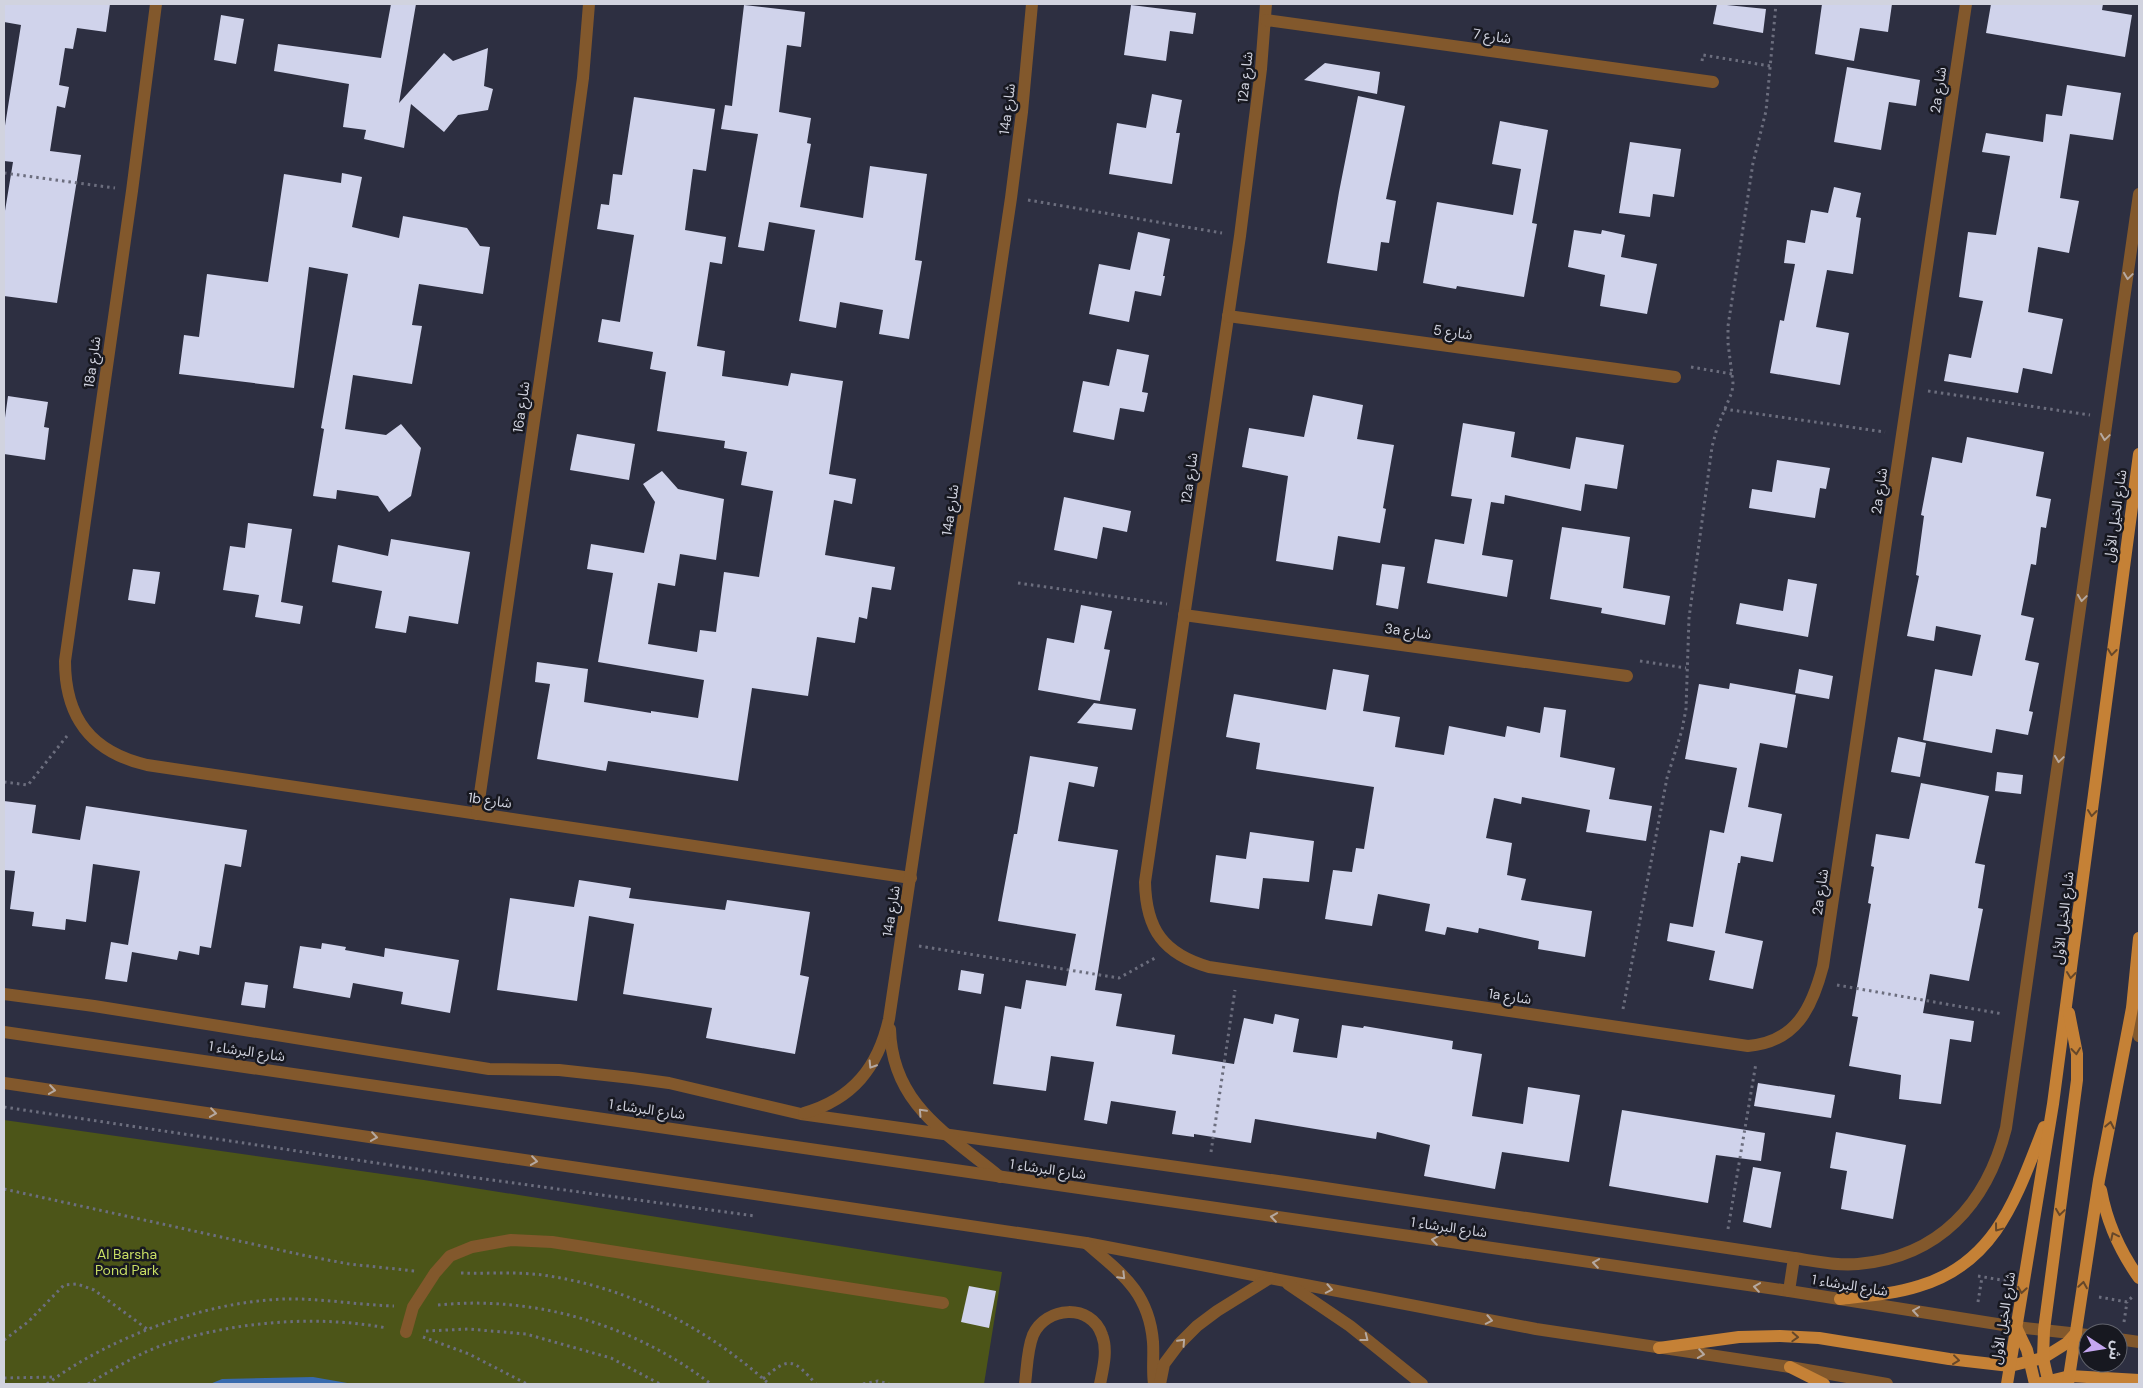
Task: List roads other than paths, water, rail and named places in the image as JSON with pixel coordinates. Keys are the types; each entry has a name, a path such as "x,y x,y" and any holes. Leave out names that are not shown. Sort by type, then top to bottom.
{"main road":[{"name":"شارع الخيل الأول","path":"2007,1384 2053,1104 2139,454"},
{"path":"2083,1323 2099,1180 2132,1008 2139,938"},
{"path":"2042,1383 2044,1330 2077,1080 2076,1054 2067,1003"},
{"path":"1840,1299 1898,1292 1920,1286 1942,1278 1967,1263 1999,1228 2014,1202 2053,1104"},
{"path":"2099,1180 2109,1225 2119,1247 2139,1278"},
{"path":"2016,1327 2042,1383"},
{"path":"1660,1348 1739,1337 1799,1337 1848,1342 1905,1353 2010,1366 2043,1358 2078,1336"},
{"path":"2069,1380 2078,1348"},
{"path":"1790,1367 1824,1384"},
{"path":"2042,1383 2069,1380 2139,1380"}],"street":[{"name":"18a شارع","path":"78,722 69,702 65,682 65,661 132,191 156,4"},
{"name":"16a شارع","path":"478,814 583,78 589,4"},
{"name":"14a شارع","path":"801,1114 820,1109 837,1100 853,1088 867,1073 877,1057 885,1039 889,1020 1011,198 1022,112 1032,4"},
{"name":"12a شارع","path":"1170,949 1153,925 1145,897 1145,882 1240,236 1256,118 1266,4"},
{"name":"2a شارع","path":"1819,982 1826,949 1966,4"},
{"name":"شارع 7","path":"1266,20 1714,82"},
{"path":"4,994 94,1006 490,1069 559,1070 669,1083 801,1114 1725,1249 1838,1264 1856,1264 1884,1260 1928,1243 1944,1233 1959,1219 1984,1186 2001,1148 2006,1128 2139,194"},
{"name":"شارع 5","path":"1228,316 1675,377"},
{"name":"3a شارع","path":"1185,611 1623,676"},
{"name":"1b شارع","path":"78,722 91,738 108,752 133,762 911,878"},
{"name":"1a شارع","path":"1170,949 1195,963 1238,972 1737,1045 1759,1045 1771,1042 1793,1029 1801,1020 1819,982"},
{"path":"2132,1008 2139,1036"},
{"name":"14a شارع","path":"889,1020 893,1059 908,1095 920,1110 1000,1177"},
{"name":"شارع البرشاء 1","path":"4,1032 1789,1291 2016,1327 2078,1334"},
{"path":"4,1083 1086,1242 1536,1329 1790,1367 1887,1384"},
{"path":"406,1332 413,1307 435,1273 450,1256 472,1247 511,1240 552,1242 943,1303"},
{"path":"1086,1242 1123,1275 1136,1290 1146,1308 1153,1344 1154,1384"},
{"path":"1789,1291 1794,1258"},
{"path":"1160,1384 1164,1364 1179,1344 1197,1326 1217,1311 1276,1279"},
{"path":"1276,1279 1350,1326 1422,1384"},
{"path":"1025,1384 1030,1346 1039,1326 1046,1318 1067,1311 1088,1317 1102,1334 1105,1356 1100,1384"}],"water":[{"path":"313,1377 353,1384 210,1384 222,1379"}],"park label":[{"name":"Al Barsha Pond Park","path":"127,1262"}]}
